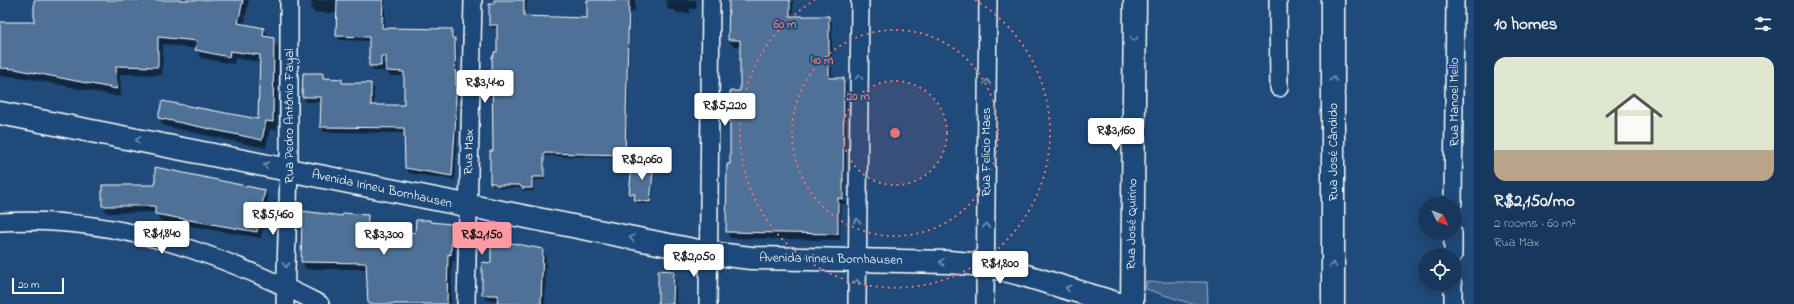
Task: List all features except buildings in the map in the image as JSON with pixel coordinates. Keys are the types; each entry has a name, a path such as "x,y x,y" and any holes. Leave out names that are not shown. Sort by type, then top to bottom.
{"main road":[{"name":"Rua José Quirino","path":"1132,304 1135,0"},
{"name":"Rua José Cândido","path":"1333,0 1333,304"},
{"name":"Avenida Irineu Bornhausen","path":"0,113 468,207 709,253 751,258 948,262 986,265 1119,304"}],"street":[{"name":"Rua Pedro Antônio Fayal","path":"285,304 289,170 289,0"},
{"name":"Rua Max","path":"466,304 473,0"},
{"path":"708,304 711,0"},
{"path":"856,304 860,0"},
{"name":"Rua Felício Maes","path":"985,304 988,0"},
{"path":"1278,0 1279,88"},
{"name":"Rua Manoel Mello","path":"1454,196 1455,0"},
{"path":"0,222 25,220 99,226 138,233 185,246 246,269 320,304"},
{"path":"1453,292 1453,304"}],"shaded area":[{"path":"1146,282 1207,282 1208,304 1192,304 1146,289"}]}
